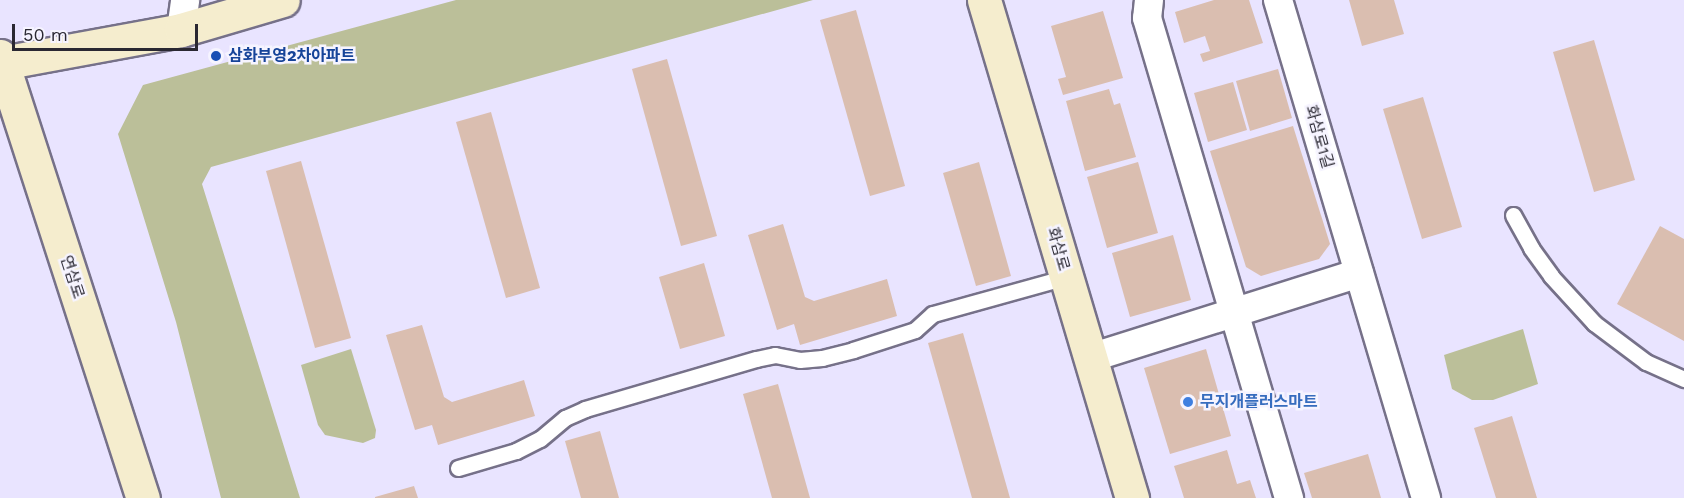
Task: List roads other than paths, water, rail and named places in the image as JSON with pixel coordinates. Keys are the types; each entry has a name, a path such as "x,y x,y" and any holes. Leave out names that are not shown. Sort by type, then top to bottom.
{"street":[{"path":"1,61 183,15 283,0"},
{"name":"화삼로","path":"984,0 1132,498"},
{"path":"1149,0 1147,18 1289,498"},
{"name":"화삼로1길","path":"1278,0 1426,498"},
{"name":"연삼로","path":"1,61 143,498"},
{"path":"1089,358 1359,273"}],"lane":[{"path":"1514,215 1544,267 1594,323 1646,362 1684,379"},
{"path":"458,468 516,451 540,439 565,418 585,409 756,359 775,355 800,360 822,358 853,350 915,330 933,314 1066,277"}],"place":[{"name":"삼화부영2차아파트","path":"216,56"},
{"name":"무지개플러스마트","path":"1188,402"}]}
